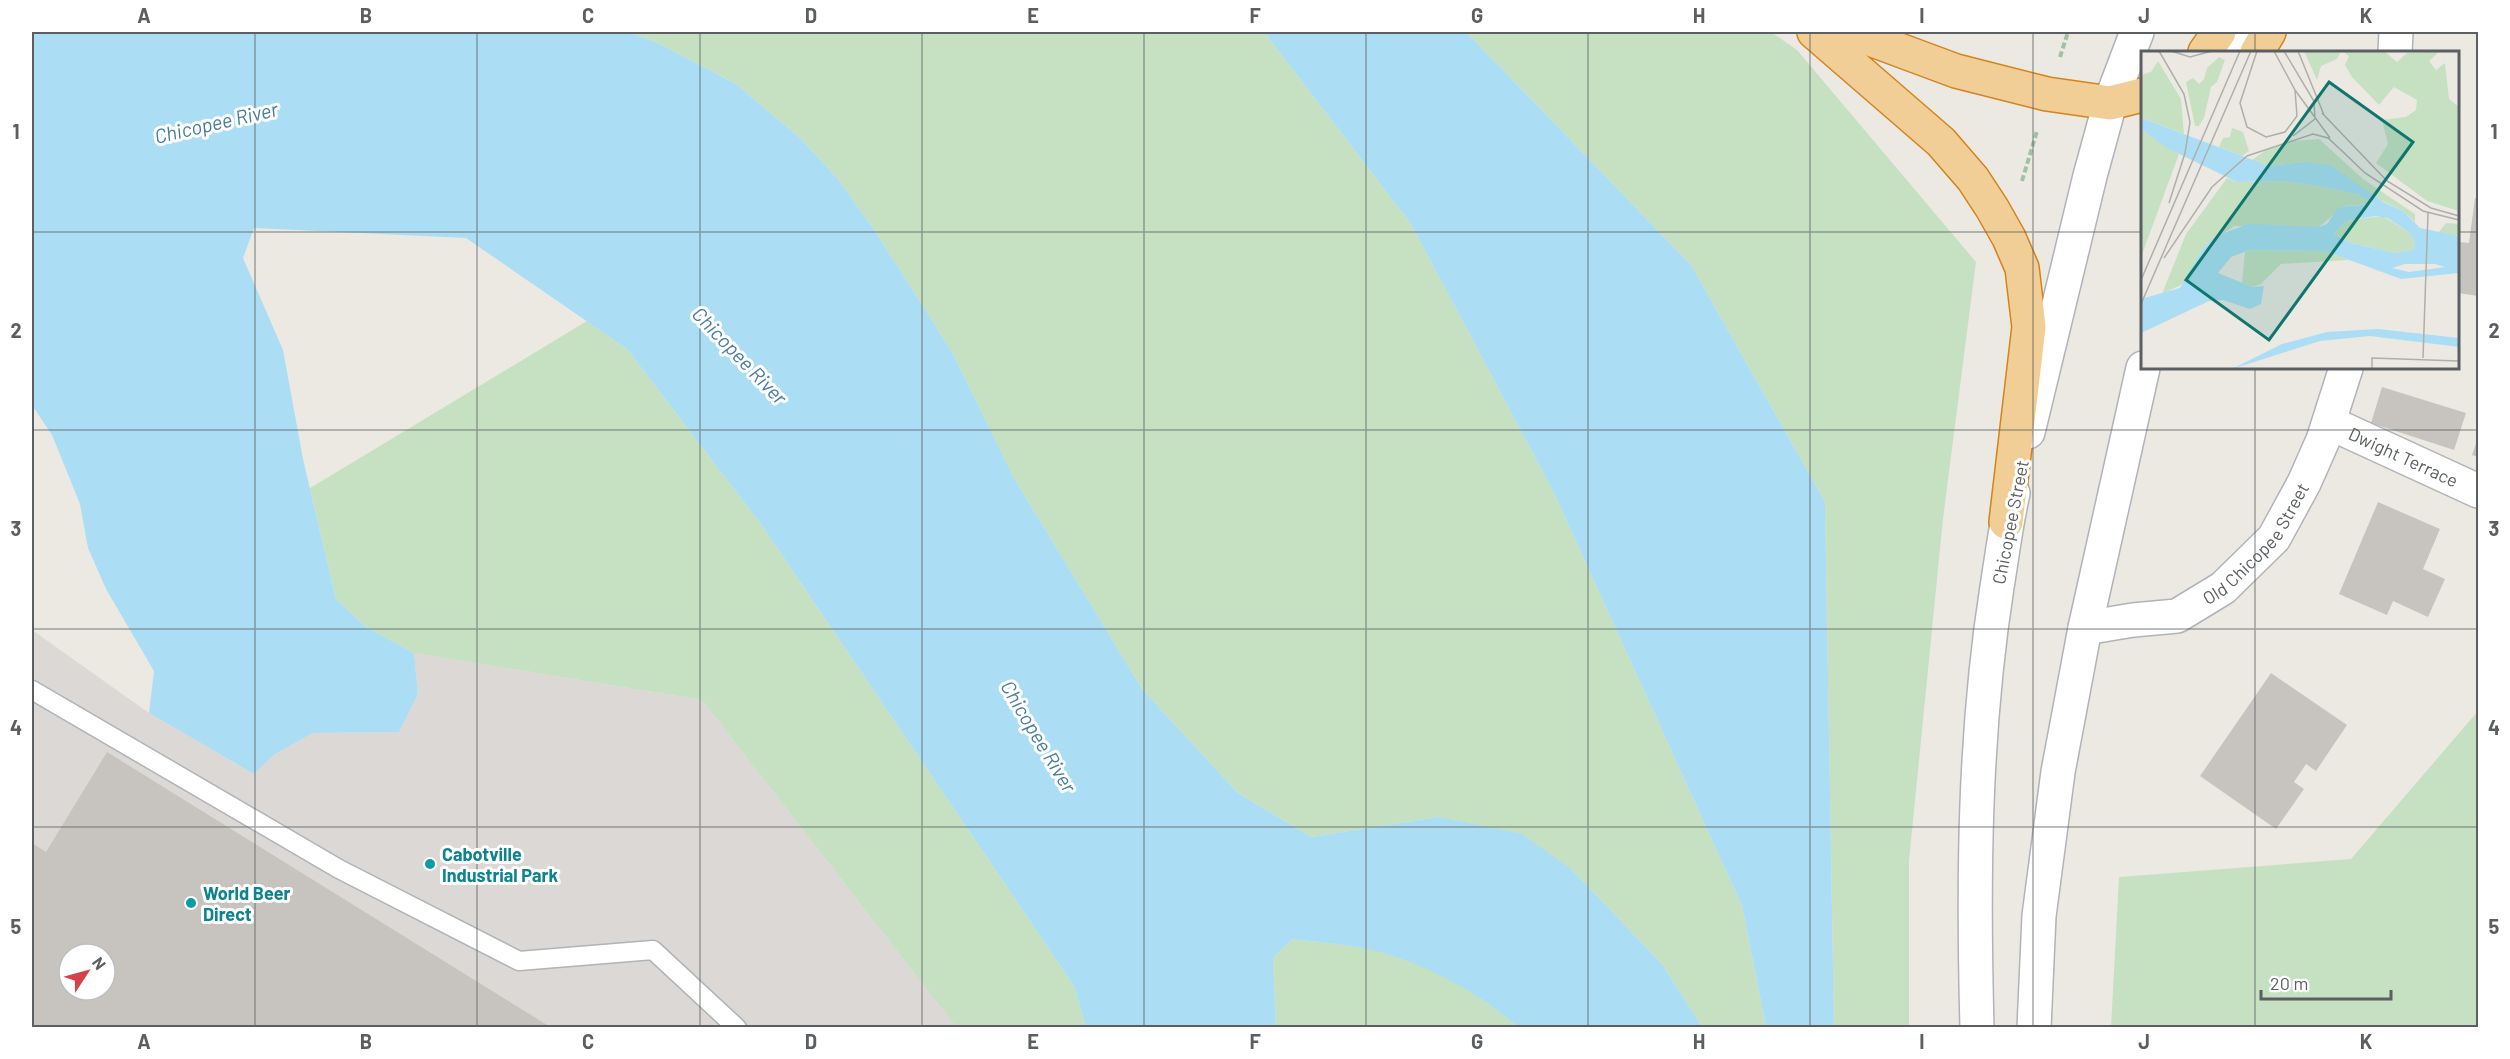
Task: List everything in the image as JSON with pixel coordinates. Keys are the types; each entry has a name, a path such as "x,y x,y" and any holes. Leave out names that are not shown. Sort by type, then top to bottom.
{"highway":[{"path":"1814,32 1941,142 1973,179 1992,208 2022,268 2029,327 2006,522"},
{"path":"1851,32 1956,71 2047,94 2110,103 2141,95"},
{"path":"2206,51 2219,32"},
{"path":"2258,51 2269,32"}],"main road":[{"name":"Chicopee Street","path":"1977,1028 1974,847 1979,729 1989,636 2006,522 2090,176 2110,103 2137,32"},
{"path":"2229,51 2235,32"},
{"path":"2395,51 2396,32"},
{"path":"2034,1028 2040,905 2058,772 2085,628 2143,369"},
{"name":"Old Chicopee Street","path":"2085,628 2177,616 2223,588 2274,538 2304,483 2330,423 2346,369"},
{"name":"Dwight Terrace","path":"2330,423 2478,491"}],"lane":[{"path":"32,690 339,869 519,961 653,950 737,1028"}],"path":[{"path":"2056,67 2068,32"},
{"path":"2020,187 2039,123"}],"shaded area":[{"name":"Cabotville Industrial Park","path":"32,630 149,713 254,774 275,754 313,733 399,732 418,694 414,653 702,700 956,1027 32,1027"}],"green space":[{"path":"628,32 1264,32 1411,224 1554,493 1742,906 1766,1027 1702,1027 1662,964 1572,870 1439,817 1311,837 1238,793 1142,689 1014,478 952,352 873,228 837,178 801,139 736,84 658,43"},
{"path":"1466,32 1771,32 1797,50 1976,262 1943,519 1909,861 1909,1027 1834,1027 1825,502 1691,265"},
{"path":"587,321 627,349 763,527 1074,986 1086,1027 956,1027 702,700 414,653 366,627 336,599 310,488"},
{"path":"2478,711 2478,1027 2111,1027 2119,877 2351,859"},
{"path":"1292,939 1361,947 1419,965 1472,992 1518,1027 1276,1027 1273,958"}],"water":[{"name":"Chicopee River","path":"32,32 628,32 658,43 736,84 801,139 837,178 873,228 952,352 1014,478 1142,689 1238,793 1311,837 1439,817 1522,834 1572,870 1662,964 1702,1027 1518,1027 1472,993 1419,966 1361,948 1292,939 1273,958 1276,1027 1086,1027 1074,986 763,527 627,349 466,238 254,228 243,258 283,350 303,459 336,599 366,627 414,653 418,694 399,732 313,733 275,754 254,774 149,713 154,671 106,589 88,548 80,504 52,435 32,405"},
{"path":"1264,32 1466,32 1691,265 1825,502 1834,1027 1766,1027 1742,906 1554,493 1411,224"}],"building":[{"path":"2475,198 2478,199 2478,296 2459,293 2460,242 2469,243"},
{"path":"2382,387 2466,413 2454,450 2371,423"},
{"path":"2478,438 2478,457 2472,455"},
{"path":"2378,502 2440,529 2423,569 2445,579 2428,617 2393,601 2387,615 2339,594"},
{"path":"2271,673 2347,725 2316,771 2306,764 2294,782 2304,789 2276,829 2200,776"},
{"name":"World Beer Direct","path":"107,752 552,1028 32,1028 32,843 46,852"}],"place":[{"name":"Cabotville Industrial Park","path":"430,864"},
{"name":"World Beer Direct","path":"191,903"}]}
